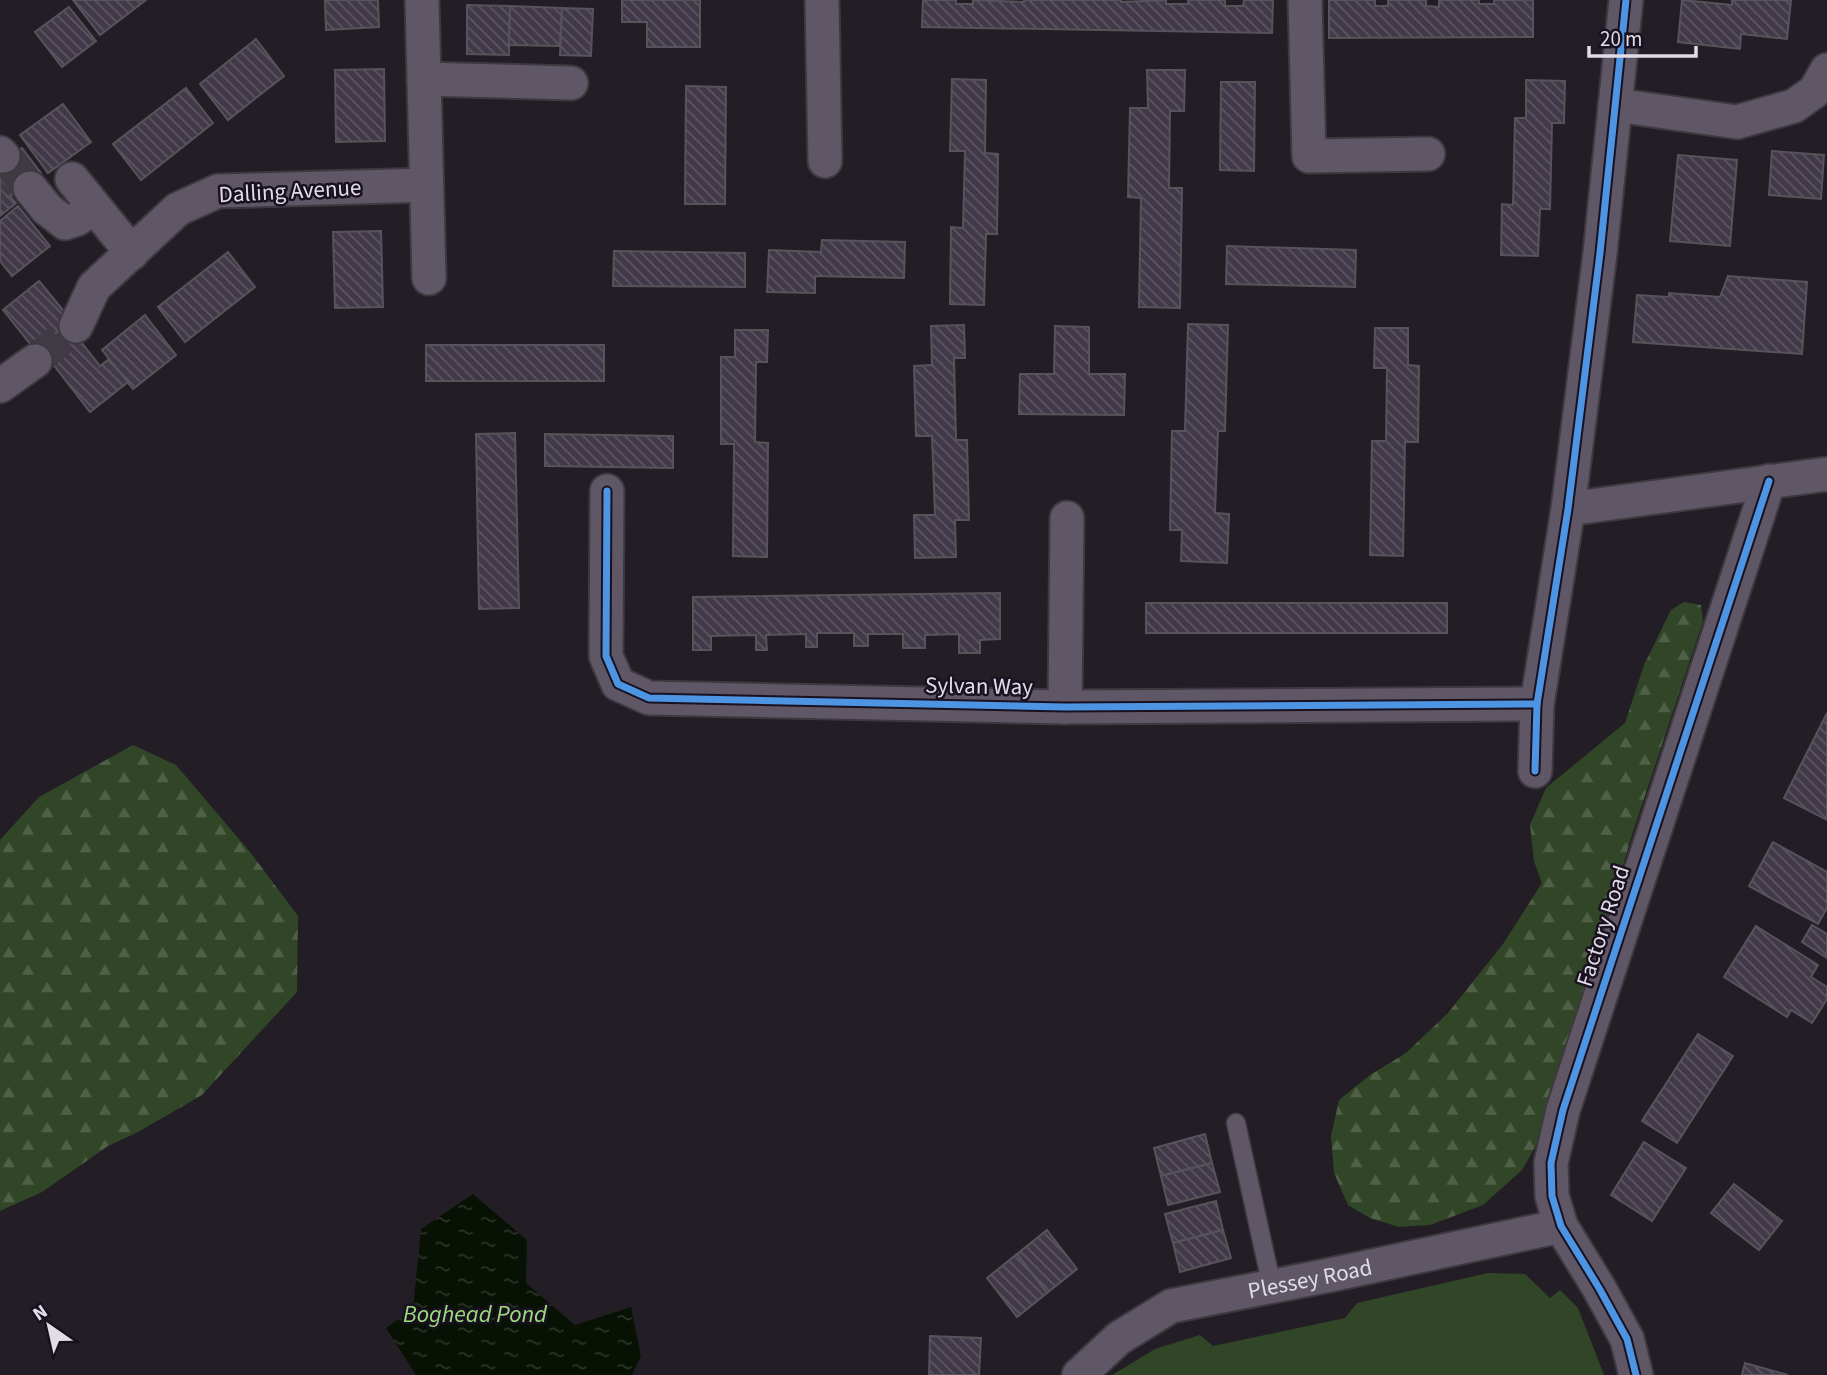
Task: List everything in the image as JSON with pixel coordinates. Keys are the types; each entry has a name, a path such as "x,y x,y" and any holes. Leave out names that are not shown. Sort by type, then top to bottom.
{"street":[{"path":"422,0 429,278"},
{"path":"822,0 825,161"},
{"path":"1305,0 1309,156 1428,153"},
{"path":"1535,771 1537,704 1568,509 1600,253 1626,0"},
{"path":"1615,105 1737,122 1794,106 1815,91 1827,70"},
{"path":"424,79 570,83"},
{"path":"72,179 132,253"},
{"name":"Dalling Avenue","path":"76,326 94,286 178,209 218,191 426,185"},
{"path":"30,188 47,209 65,223 78,219 95,208"},
{"path":"0,386 35,361"},
{"path":"1568,509 1827,474"},
{"name":"Factory Road","path":"1636,1375 1627,1339 1561,1226 1552,1196 1551,1163 1563,1110 1769,481"},
{"name":"Sylvan Way","path":"607,491 606,656 618,684 649,698 1065,707 1537,704"},
{"path":"1065,707 1067,518"},
{"name":"Plessey Road","path":"1079,1375 1119,1338 1171,1306 1561,1226"}],"lane":[{"path":"1236,1123 1272,1286"}],"green space":[{"path":"1684,602 1701,605 1703,621 1633,832 1542,1135 1522,1170 1483,1205 1430,1225 1399,1227 1370,1218 1348,1205 1334,1173 1331,1136 1339,1100 1370,1075 1406,1053 1448,1013 1503,944 1542,883 1534,861 1530,825 1546,788 1625,723 1644,665 1671,610"},
{"path":"133,745 176,765 250,852 298,916 297,992 202,1095 108,1146 42,1192 0,1211 0,840 39,797"},
{"path":"1488,1273 1525,1274 1550,1298 1560,1290 1578,1308 1604,1375 1112,1375 1155,1349 1200,1335 1213,1346 1345,1318 1357,1303"}],"water":[{"name":"Boghead Pond","path":"473,1194 527,1240 526,1283 575,1325 631,1307 641,1356 632,1375 416,1375 386,1328 413,1309 421,1229"}],"building":[{"path":"73,0 146,0 100,35"},
{"path":"325,0 378,0 379,27 326,30"},
{"path":"622,0 700,0 700,47 647,47 647,22 622,22"},
{"path":"923,0 956,0 956,4 973,4 973,0 1166,0 1166,4 1188,4 1188,0 1225,0 1225,6 1243,6 1244,0 1273,0 1272,33 922,27"},
{"path":"1329,0 1375,0 1375,6 1388,6 1388,0 1426,0 1426,6 1439,7 1439,0 1479,0 1479,4 1494,4 1494,0 1533,0 1533,37 1329,38"},
{"path":"1682,0 1732,5 1732,0 1791,0 1787,39 1741,34 1740,49 1678,42"},
{"path":"467,5 510,6 509,55 467,54"},
{"path":"510,6 562,8 560,46 509,45"},
{"path":"69,7 96,41 62,67 35,32"},
{"path":"562,8 593,9 591,56 560,55"},
{"path":"256,39 284,76 228,120 200,84"},
{"path":"384,69 385,141 336,142 335,70"},
{"path":"1147,70 1185,70 1184,111 1170,111 1169,188 1182,188 1180,308 1139,307 1141,198 1128,197 1130,108 1148,108"},
{"path":"952,79 986,80 985,153 998,154 997,234 986,234 984,305 950,304 951,227 963,228 965,151 950,151"},
{"path":"1526,80 1565,81 1564,123 1552,123 1550,209 1540,209 1538,256 1501,255 1502,204 1513,205 1515,118 1526,118"},
{"path":"1221,82 1255,82 1254,171 1220,170"},
{"path":"686,86 726,87 725,204 685,204"},
{"path":"186,88 213,123 141,180 113,144"},
{"path":"63,104 91,142 48,173 20,135"},
{"path":"22,148 41,173 10,196 16,203 0,216 0,164"},
{"path":"1772,151 1824,155 1821,199 1769,195"},
{"path":"1678,155 1737,160 1730,246 1670,241"},
{"path":"18,206 50,246 12,276 0,261 0,221"},
{"path":"381,231 383,307 335,308 333,232"},
{"path":"822,240 905,242 904,278 815,276 815,293 767,292 769,250 821,252"},
{"path":"1227,246 1356,250 1355,287 1226,284"},
{"path":"614,251 745,253 745,287 613,286"},
{"path":"228,252 255,287 185,342 158,307"},
{"path":"1728,276 1807,282 1802,354 1633,342 1637,295 1669,297 1669,293 1720,297"},
{"path":"39,281 72,321 35,350 3,310"},
{"path":"145,315 176,355 133,389 102,350"},
{"path":"67,324 100,366 109,359 128,382 90,412 39,346"},
{"path":"1188,324 1228,325 1225,431 1218,431 1215,513 1229,514 1227,563 1181,561 1182,530 1170,530 1172,431 1185,431"},
{"path":"964,325 965,358 954,358 956,440 967,440 969,520 955,520 956,557 915,558 914,515 935,515 932,436 916,436 914,366 932,365 931,326"},
{"path":"1055,326 1089,327 1089,374 1125,374 1124,415 1019,414 1020,374 1054,374"},
{"path":"1375,328 1408,328 1408,365 1419,366 1418,442 1405,442 1403,556 1370,555 1372,441 1386,441 1387,368 1374,368"},
{"path":"735,330 768,330 767,362 756,362 755,442 768,443 767,557 733,556 734,444 721,444 721,357 735,357"},
{"path":"426,345 604,345 604,381 426,381"},
{"path":"515,433 519,608 479,609 476,434"},
{"path":"545,434 673,436 673,468 545,466"},
{"path":"1000,593 1000,639 980,640 980,653 959,653 959,634 925,635 925,648 903,648 903,634 868,634 868,646 854,646 854,633 817,633 817,647 806,647 806,634 766,635 767,650 756,650 756,635 711,636 711,650 693,650 693,597"},
{"path":"1146,603 1447,603 1447,633 1146,633"},
{"path":"1827,713 1827,820 1784,798"},
{"path":"1773,842 1827,872 1827,908 1818,924 1749,886"},
{"path":"1812,925 1827,934 1827,958 1802,942"},
{"path":"1756,926 1818,965 1811,977 1827,987 1827,999 1812,1023 1791,1010 1787,1017 1724,977"},
{"path":"1698,1034 1733,1056 1677,1143 1642,1121"},
{"path":"1205,1134 1212,1163 1161,1176 1154,1148"},
{"path":"1644,1142 1686,1168 1652,1221 1611,1195"},
{"path":"1212,1163 1220,1192 1168,1205 1161,1176"},
{"path":"1734,1184 1782,1221 1759,1250 1711,1213"},
{"path":"1216,1201 1223,1230 1173,1243 1165,1214"},
{"path":"1047,1230 1077,1269 1047,1293 1017,1254"},
{"path":"1223,1230 1231,1258 1180,1272 1173,1243"},
{"path":"1017,1254 1047,1293 1017,1317 987,1278"},
{"path":"930,1336 981,1338 979,1375 929,1375"},
{"path":"1745,1363 1788,1375 1742,1375"}],"tunnel":[{"path":"3,156 30,188"},
{"path":"35,361 76,326"}],"cycle path":[{"path":"1535,771 1537,704 1568,509 1600,253 1626,0"},
{"path":"1636,1375 1627,1339 1561,1226 1552,1196 1551,1163 1563,1110 1769,481"},
{"path":"607,491 606,656 618,684 649,698 1065,707 1537,704"}]}
